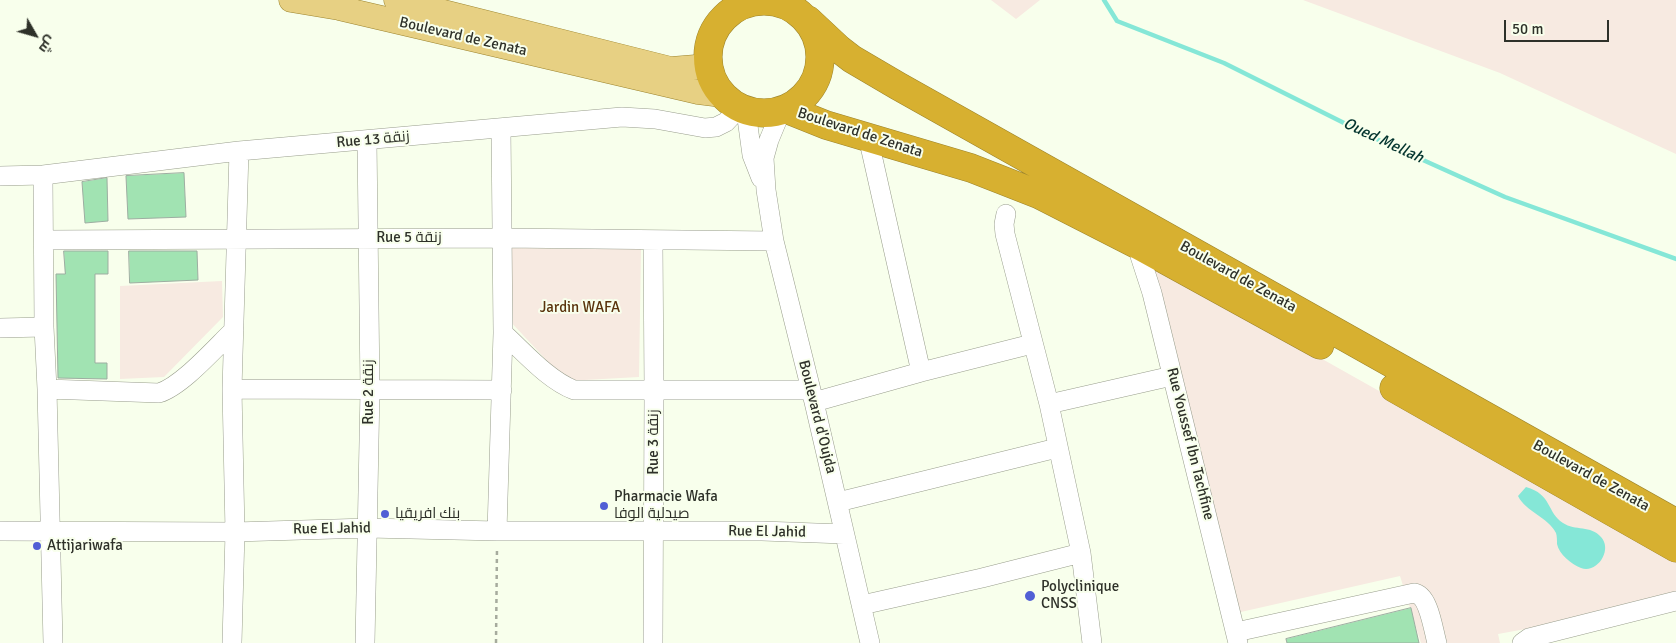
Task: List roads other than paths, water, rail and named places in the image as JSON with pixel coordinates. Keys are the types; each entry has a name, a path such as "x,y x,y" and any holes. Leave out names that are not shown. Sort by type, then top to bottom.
{"highway":[{"path":"766,0 789,6 808,20 817,35 821,52 820,70 813,86 802,100 784,110 769,114 736,104 713,81 708,66 708,50 717,10 735,9 750,2 766,0"},
{"name":"Boulevard de Zenata","path":"808,20 838,49 891,82 1676,523"},
{"name":"Boulevard de Zenata","path":"784,110 971,168 1005,180 1068,208 1290,328 1676,548"}],"main road":[{"name":"Boulevard de Zenata","path":"292,0 339,8 698,92 736,104"},
{"name":"Boulevard de Zenata","path":"396,0 671,69 708,66"}],"street":[{"name":"Rue 13 زنقة","path":"0,176 43,175 239,151 622,117 655,119 706,128 716,127 726,122 736,104"},
{"name":"Boulevard d'Oujda","path":"736,104 766,190"},
{"name":"Boulevard d'Oujda","path":"784,110 766,149 764,158 766,190 774,241 838,502 870,643"},
{"path":"497,531 503,333 501,128"},
{"path":"868,137 921,372"},
{"name":"Rue 2 زنقة","path":"365,643 370,390 367,141"},
{"path":"232,643 235,532 232,389 239,151"},
{"path":"43,175 44,327 53,643"},
{"path":"1006,214 1005,234 1048,404 1081,553 1088,639"},
{"name":"Rue 5 زنقة","path":"44,240 503,238 774,241"},
{"name":"Rue 3 زنقة","path":"652,643 654,532 653,241"},
{"name":"Rue Youssef Ibn Tachfine","path":"1140,246 1140,256 1152,293 1237,640"},
{"path":"0,328 44,327"},
{"path":"47,388 159,393 167,391 181,381 234,330"},
{"path":"503,333 565,387 574,390 812,396 921,372 1032,344"},
{"path":"1048,404 1172,376"},
{"path":"232,389 502,390"},
{"path":"838,502 1057,448"},
{"name":"Rue El Jahid","path":"0,531 235,532 368,528 497,531 762,531 844,534"},
{"path":"862,606 1081,553"},
{"path":"1237,640 1414,593 1418,594 1426,602 1437,643"},
{"path":"1522,643 1530,638 1676,601"}],"water":[{"path":"1526,487 1540,494 1563,523 1573,527 1588,529 1601,537 1605,548 1598,564 1593,568 1581,568 1563,555 1558,548 1556,533 1552,527 1526,506 1518,496"}],"waterway":[{"name":"Oued Mellah","path":"1104,0 1117,21 1224,63 1372,137 1505,197 1676,259"}],"place":[{"name":"Pharmacie Wafa صيدلية الوفا","path":"604,506"},
{"name":"بنك افريقيا","path":"385,514"},
{"name":"Attijariwafa","path":"37,546"},
{"name":"Polyclinique CNSS","path":"1030,596"}],"park label":[{"name":"Jardin WAFA","path":"580,308"}]}
